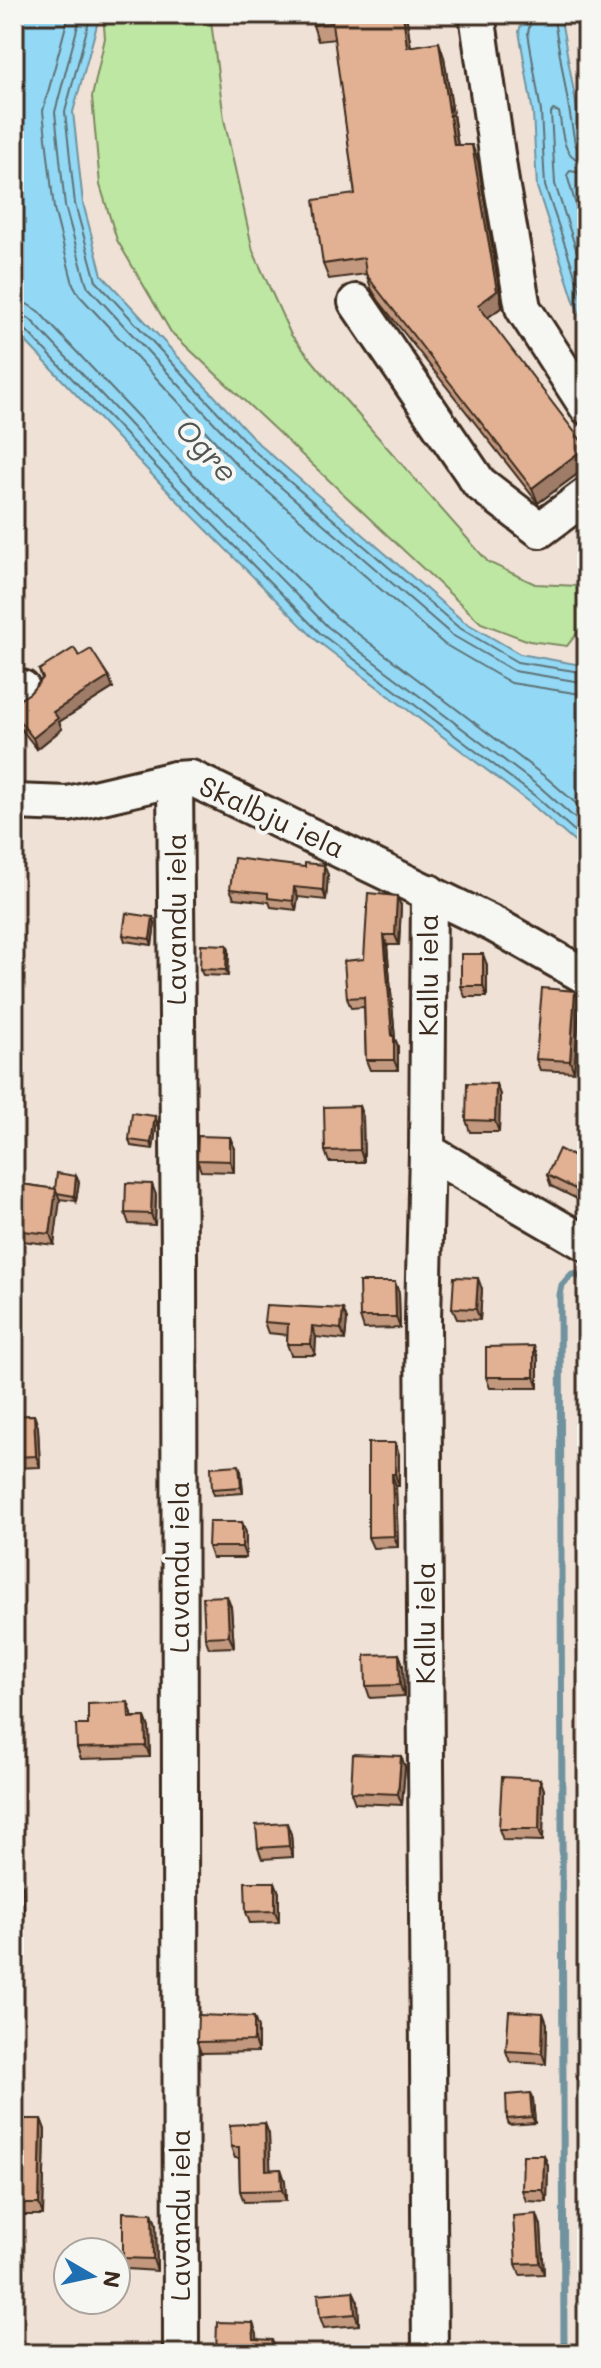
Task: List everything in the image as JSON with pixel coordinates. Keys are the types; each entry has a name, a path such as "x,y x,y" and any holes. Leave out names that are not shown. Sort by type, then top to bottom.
{"street":[{"path":"477,14 523,308 587,407"},
{"path":"356,302 479,483 540,530 587,495"},
{"name":"Skalbju iela","path":"14,802 68,804 191,778 495,925 587,977"},
{"name":"Lavandu iela","path":"175,779 181,2354"},
{"name":"Kallu iela","path":"429,892 423,1319 430,2354"},
{"path":"427,1151 587,1244"}],"green space":[{"path":"103,14 210,14 224,119 253,251 291,335 488,562 535,584 579,586 585,618 567,646 529,641 481,623 171,332 117,240 100,185 92,97 105,38"}],"water":[{"name":"Ogre","path":"14,14 100,14 73,112 83,203 102,275 259,444 463,621 520,654 587,666 587,853 530,803 316,640 158,481 15,330"},
{"path":"525,14 560,14 587,165 587,328 575,304 537,187 533,113 519,31"}],"building":[{"path":"311,14 403,14 407,47 439,42 454,145 472,145 497,291 478,305 586,447 532,488 374,285 366,274 364,258 323,264 314,200 355,194 332,23 313,25"},
{"path":"74,648 79,656 91,649 109,677 53,712 58,718 33,738 14,714 14,703 30,693 43,678 39,670"},
{"path":"234,858 305,867 305,863 324,865 323,890 294,887 293,901 268,898 268,893 230,889"},
{"path":"368,893 397,896 395,935 384,935 394,1060 366,1060 364,997 347,998 344,961 364,959"},
{"path":"126,913 153,917 150,939 123,935"},
{"path":"201,944 227,945 226,970 200,969"},
{"path":"461,954 483,954 483,986 461,986"},
{"path":"542,988 575,991 570,1061 536,1059"},
{"path":"467,1083 496,1084 495,1121 466,1120"},
{"path":"359,1106 360,1150 325,1151 324,1107"},
{"path":"132,1113 155,1116 151,1143 129,1140"},
{"path":"198,1136 230,1137 230,1161 197,1160"},
{"path":"559,1149 587,1163 587,1174 579,1191 547,1175"},
{"path":"57,1173 76,1176 74,1196 57,1193"},
{"path":"14,1183 56,1189 50,1234 14,1230"},
{"path":"126,1183 152,1184 151,1214 125,1213"},
{"path":"454,1277 478,1278 476,1309 452,1308"},
{"path":"359,1282 395,1282 396,1317 360,1317"},
{"path":"266,1305 343,1309 341,1329 312,1326 311,1344 287,1344 288,1324 264,1322"},
{"path":"534,1346 534,1377 486,1377 486,1347"},
{"path":"34,1415 36,1456 14,1457 14,1416"},
{"path":"368,1443 395,1443 395,1474 392,1474 394,1536 368,1537"},
{"path":"239,1465 241,1487 212,1489 211,1467"},
{"path":"209,1522 242,1522 242,1547 208,1547"},
{"path":"227,1596 229,1636 205,1637 203,1597"},
{"path":"399,1654 400,1685 366,1686 365,1655"},
{"path":"128,1702 129,1718 145,1717 146,1746 77,1748 76,1725 88,1725 88,1704"},
{"path":"353,1754 401,1756 398,1794 351,1792"},
{"path":"502,1777 540,1779 539,1829 499,1829"},
{"path":"287,1823 289,1846 258,1848 256,1825"},
{"path":"14,1877 19,1877 20,1908 14,1909"},
{"path":"245,1882 275,1882 275,1911 246,1912"},
{"path":"509,2011 543,2013 542,2053 506,2051"},
{"path":"198,2015 254,2017 254,2041 197,2042"},
{"path":"530,2093 532,2117 507,2119 506,2095"},
{"path":"14,2119 41,2119 39,2204 14,2204"},
{"path":"265,2123 266,2170 281,2169 282,2190 240,2191 239,2147 231,2147 230,2125"},
{"path":"523,2155 544,2155 543,2190 522,2190"},
{"path":"123,2212 152,2213 153,2259 132,2258 132,2236 123,2236"},
{"path":"537,2214 540,2263 516,2264 513,2216"},
{"path":"353,2291 355,2314 320,2317 318,2294"},
{"path":"217,2322 253,2323 254,2339 272,2340 273,2354 216,2354"}],"waterway":[{"path":"564,2354 560,1295 562,1285 572,1274 587,1278"}]}
